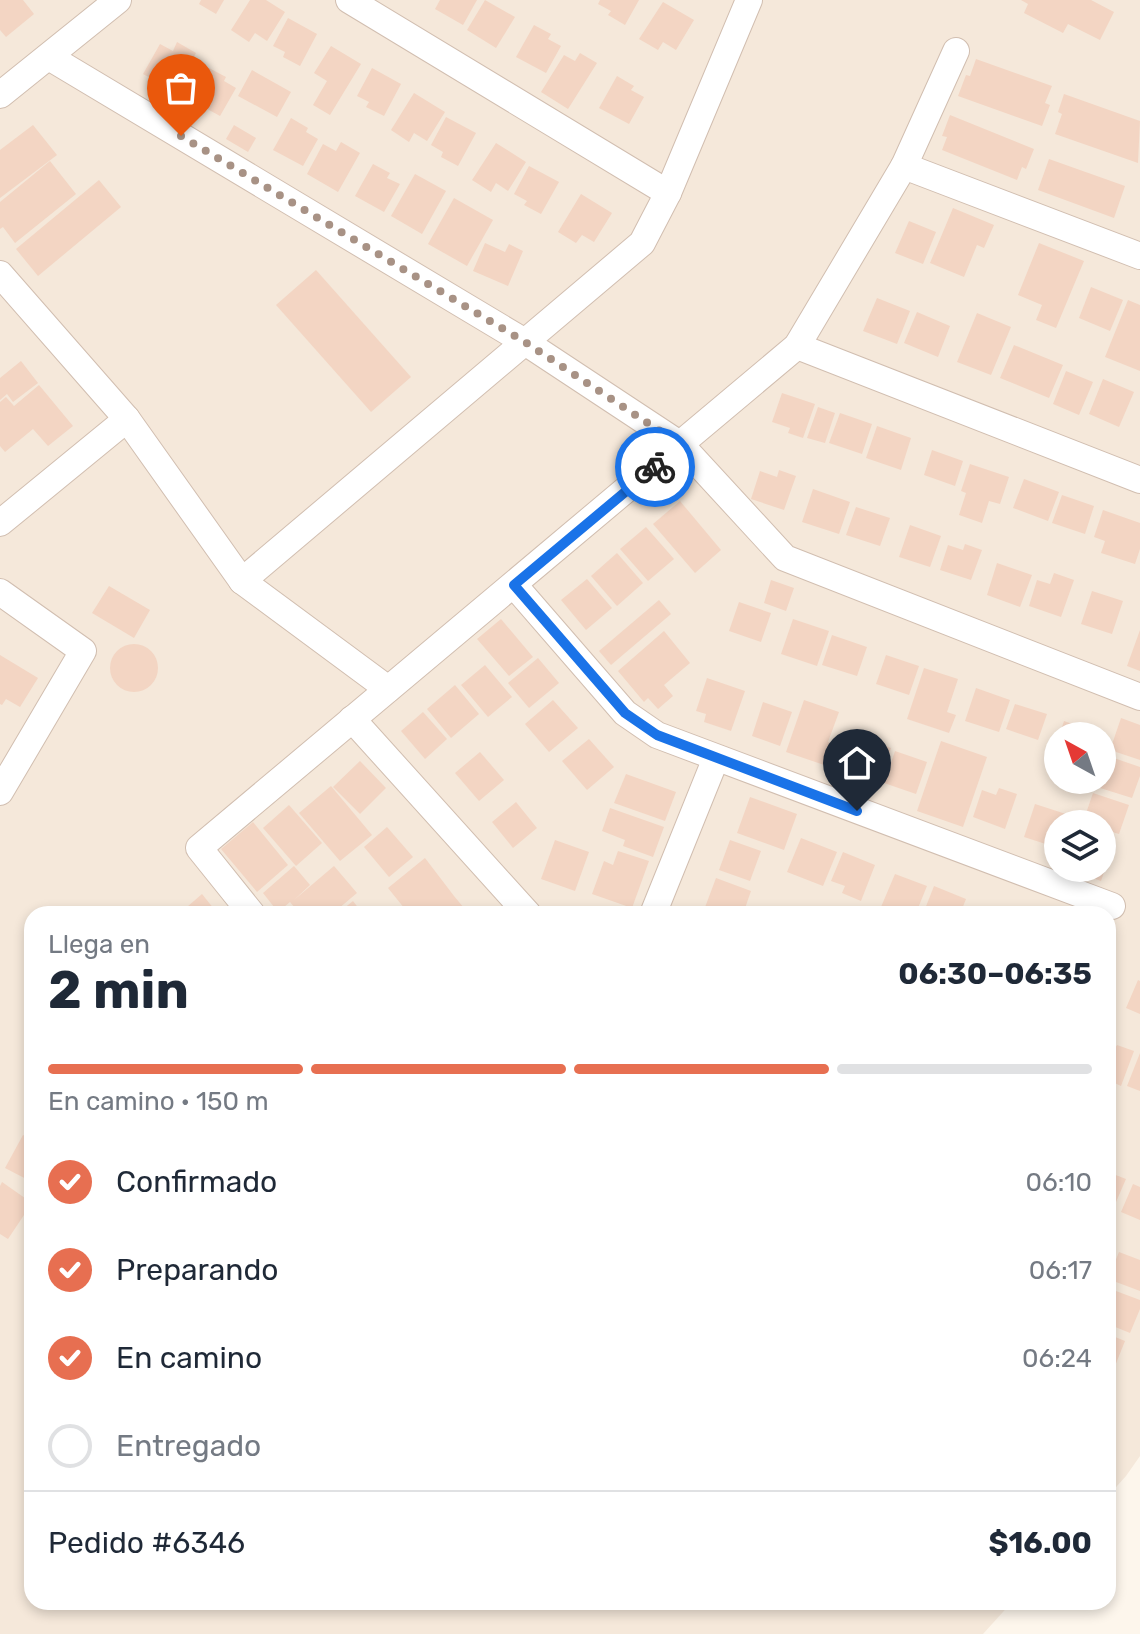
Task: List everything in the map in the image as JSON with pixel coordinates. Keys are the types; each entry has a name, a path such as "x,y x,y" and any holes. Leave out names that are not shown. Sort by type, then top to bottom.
{"street":[{"path":"0,95 118,0"},
{"path":"349,0 668,193"},
{"path":"242,581 642,243 668,193 749,0"},
{"path":"246,906 199,848 797,346 904,166 956,51"},
{"path":"49,57 525,342 681,445 785,558 1140,697"},
{"path":"904,166 1140,256"},
{"path":"0,274 127,419 242,581 388,689"},
{"path":"797,346 1140,480"},
{"path":"0,523 127,419"},
{"path":"514,585 625,713 657,735 1112,906"},
{"path":"0,592 83,651 0,792"},
{"path":"352,719 521,906"},
{"path":"656,906 716,758"}],"shaded area":[{"path":"0,0 1140,0 1140,1456 1116,1487 1116,906 24,906 24,1610 1005,1610 983,1634 0,1634"}],"building":[{"path":"0,0 23,0 34,14 6,37 0,30"},
{"path":"201,0 224,0 216,14 199,4"},
{"path":"250,0 266,0 285,12 267,41 255,33 249,42 231,30"},
{"path":"440,0 477,0 463,25 435,9"},
{"path":"485,0 515,17 496,48 467,30"},
{"path":"600,0 639,0 625,25 608,15 611,11 598,4"},
{"path":"1021,0 1091,0 1114,12 1100,40 1068,24 1063,33 1024,13 1028,4"},
{"path":"663,2 694,20 676,50 663,42 658,50 639,39"},
{"path":"288,18 317,34 300,66 283,57 285,52 273,46"},
{"path":"534,25 551,34 548,39 561,46 546,73 516,57"},
{"path":"177,42 196,53 175,91 143,74 160,44 173,51"},
{"path":"331,46 361,64 330,115 313,105 327,81 314,73"},
{"path":"580,53 597,63 568,109 541,92 564,55 575,61"},
{"path":"976,59 1052,86 1045,103 1050,105 1042,126 958,96"},
{"path":"209,68 226,77 224,81 236,88 220,116 191,100"},
{"path":"372,68 401,84 384,116 366,107 369,102 357,96"},
{"path":"252,70 291,92 277,117 238,96"},
{"path":"617,76 634,86 631,90 644,97 629,124 599,108"},
{"path":"414,93 445,112 427,141 414,133 409,142 391,130"},
{"path":"1064,94 1140,121 1138,163 1055,134 1062,114 1058,112"},
{"path":"950,115 1034,149 1026,169 1022,167 1017,180 942,150 947,137 942,136"},
{"path":"446,117 476,133 458,166 441,157 443,152 431,145"},
{"path":"291,118 308,128 306,132 318,139 303,166 273,150"},
{"path":"33,125 57,155 0,198 0,150"},
{"path":"234,125 256,138 248,152 226,139"},
{"path":"341,142 360,153 338,192 307,174 323,144 336,151"},
{"path":"496,143 526,162 508,191 496,183 491,192 472,180"},
{"path":"1049,159 1125,186 1114,218 1038,190"},
{"path":"50,161 76,194 15,243 3,227 0,229 0,202"},
{"path":"373,164 390,173 387,178 400,184 384,212 355,196"},
{"path":"529,166 559,182 541,214 524,205 527,201 514,194"},
{"path":"415,174 446,191 422,234 391,216"},
{"path":"99,180 121,207 38,276 16,249"},
{"path":"581,194 612,213 594,242 582,235 576,243 558,232"},
{"path":"454,198 493,220 467,266 428,244"},
{"path":"953,208 994,225 984,248 977,245 964,277 930,263"},
{"path":"909,221 936,232 923,264 895,253"},
{"path":"485,243 505,252 509,244 523,251 508,286 473,271"},
{"path":"1039,243 1084,261 1056,328 1036,320 1042,305 1018,295"},
{"path":"316,270 411,377 371,412 276,305"},
{"path":"1091,287 1123,300 1110,331 1079,318"},
{"path":"877,298 910,311 897,344 863,331"},
{"path":"1128,300 1140,305 1140,371 1105,357"},
{"path":"917,312 950,326 938,357 904,343"},
{"path":"977,313 1011,327 991,375 957,362"},
{"path":"1014,345 1063,365 1049,398 1000,378"},
{"path":"21,361 38,383 13,402 7,394 0,400 0,378"},
{"path":"1066,371 1093,382 1079,415 1053,404"},
{"path":"1103,379 1134,392 1119,427 1089,414"},
{"path":"39,385 73,426 48,446 33,429 5,452 0,446 0,402 6,397 14,406"},
{"path":"782,393 815,404 803,438 788,433 790,428 772,422"},
{"path":"818,407 835,413 825,443 807,438"},
{"path":"840,413 872,424 862,454 829,443"},
{"path":"877,426 911,438 901,470 866,458"},
{"path":"932,450 963,461 955,486 924,475"},
{"path":"970,464 1009,477 1000,504 989,501 982,523 959,515 966,493 961,491"},
{"path":"779,470 796,476 784,510 751,499 760,471 777,477"},
{"path":"1024,479 1059,492 1048,521 1013,508"},
{"path":"813,489 850,502 839,534 802,522"},
{"path":"1062,495 1094,506 1085,534 1052,523"},
{"path":"680,501 721,550 695,573 653,524"},
{"path":"856,507 890,518 880,546 846,535"},
{"path":"1103,510 1140,523 1140,549 1135,564 1101,553 1105,541 1094,537"},
{"path":"910,525 941,536 930,567 899,557"},
{"path":"646,527 674,559 648,581 620,549"},
{"path":"965,544 982,550 971,580 940,570 948,545 963,550"},
{"path":"617,553 643,583 617,606 591,576"},
{"path":"997,563 1032,575 1020,607 987,595"},
{"path":"1054,573 1074,580 1061,617 1029,606 1037,580 1050,584"},
{"path":"587,579 612,608 586,630 561,600"},
{"path":"771,580 794,588 786,611 764,603"},
{"path":"109,586 150,610 134,638 92,613"},
{"path":"1092,591 1123,601 1112,634 1081,624"},
{"path":"659,600 671,614 611,665 599,651"},
{"path":"739,602 771,613 761,642 729,631"},
{"path":"501,619 533,657 509,676 477,639"},
{"path":"793,619 829,631 817,666 781,654"},
{"path":"1140,630 1140,671 1127,666"},
{"path":"664,631 690,663 664,685 673,696 658,709 648,698 644,702 618,671"},
{"path":"832,635 867,647 857,676 822,665"},
{"path":"134,644 143,645 151,651 157,659 157,677 151,685 143,691 134,692 125,691 117,685 111,677 110,668 111,659 117,651 125,645"},
{"path":"0,655 38,678 20,707 6,699 0,704"},
{"path":"886,655 919,666 909,695 876,684"},
{"path":"538,658 559,683 529,708 508,683"},
{"path":"485,665 512,697 488,717 461,685"},
{"path":"924,668 958,679 947,712 956,715 949,733 907,719"},
{"path":"707,678 745,691 731,731 704,722 706,714 696,711"},
{"path":"455,685 479,714 451,738 427,709"},
{"path":"976,688 1010,700 999,732 965,721"},
{"path":"553,700 578,728 549,752 525,724"},
{"path":"804,700 839,712 828,742 838,745 830,767 786,752"},
{"path":"763,702 792,712 780,746 752,736"},
{"path":"1015,704 1047,714 1038,740 1006,729"},
{"path":"423,712 447,739 425,759 401,731"},
{"path":"1121,718 1140,725 1140,760 1116,752 1116,733"},
{"path":"855,736 891,748 879,782 843,770"},
{"path":"589,739 614,767 587,790 562,761"},
{"path":"941,741 987,757 963,827 917,811"},
{"path":"895,751 927,762 916,794 884,783"},
{"path":"480,752 504,780 479,801 455,773"},
{"path":"1116,759 1140,767 1132,798 1116,793"},
{"path":"360,761 386,788 360,814 333,787"},
{"path":"626,774 676,792 665,821 614,803"},
{"path":"331,786 372,835 340,861 299,813"},
{"path":"999,788 1017,794 1005,829 973,817 982,790 996,795"},
{"path":"1093,794 1129,805 1119,834 1116,833 1116,810 1087,810"},
{"path":"750,797 797,814 784,850 737,833"},
{"path":"516,802 537,828 513,848 492,822"},
{"path":"1035,804 1054,810 1044,810 1044,843 1024,837"},
{"path":"289,805 322,843 296,866 263,828"},
{"path":"610,808 664,827 653,857 623,846 625,840 602,831"},
{"path":"253,822 288,865 257,892 221,849"},
{"path":"387,827 413,857 389,877 364,847"},
{"path":"801,838 837,852 823,886 787,872"},
{"path":"555,840 589,852 575,891 541,879"},
{"path":"730,840 761,851 750,881 719,870"},
{"path":"618,851 649,861 633,906 592,894 604,861 613,865"},
{"path":"843,852 875,865 861,901 842,893 845,886 831,881"},
{"path":"425,858 462,906 403,906 388,888"},
{"path":"294,866 310,885 294,900 334,866 357,893 342,906 293,906 290,902 285,906 273,906 263,893"},
{"path":"895,874 927,886 919,906 881,906"},
{"path":"716,878 751,891 746,906 706,906"},
{"path":"934,886 966,899 963,906 926,906"},
{"path":"202,894 212,906 188,906"},
{"path":"1140,981 1140,1014 1126,1008"},
{"path":"1116,1047 1134,1051 1121,1086 1116,1084"},
{"path":"1140,1053 1140,1091 1127,1086"},
{"path":"23,1135 24,1135 24,1178 5,1168"},
{"path":"1116,1175 1126,1179 1116,1202"},
{"path":"2,1182 24,1197 24,1215 8,1239 0,1234"},
{"path":"1133,1184 1140,1187 1140,1220 1121,1212"},
{"path":"1119,1252 1140,1260 1140,1291 1116,1282"},
{"path":"1116,1291 1140,1300 1140,1309 1130,1333 1116,1327"},
{"path":"1116,1337 1125,1341 1116,1364"}],"way so far":[{"path":"181,136 525,342 681,445 655,467"}],"route":[{"path":"655,467 514,585 625,713 657,735 857,811"}]}
